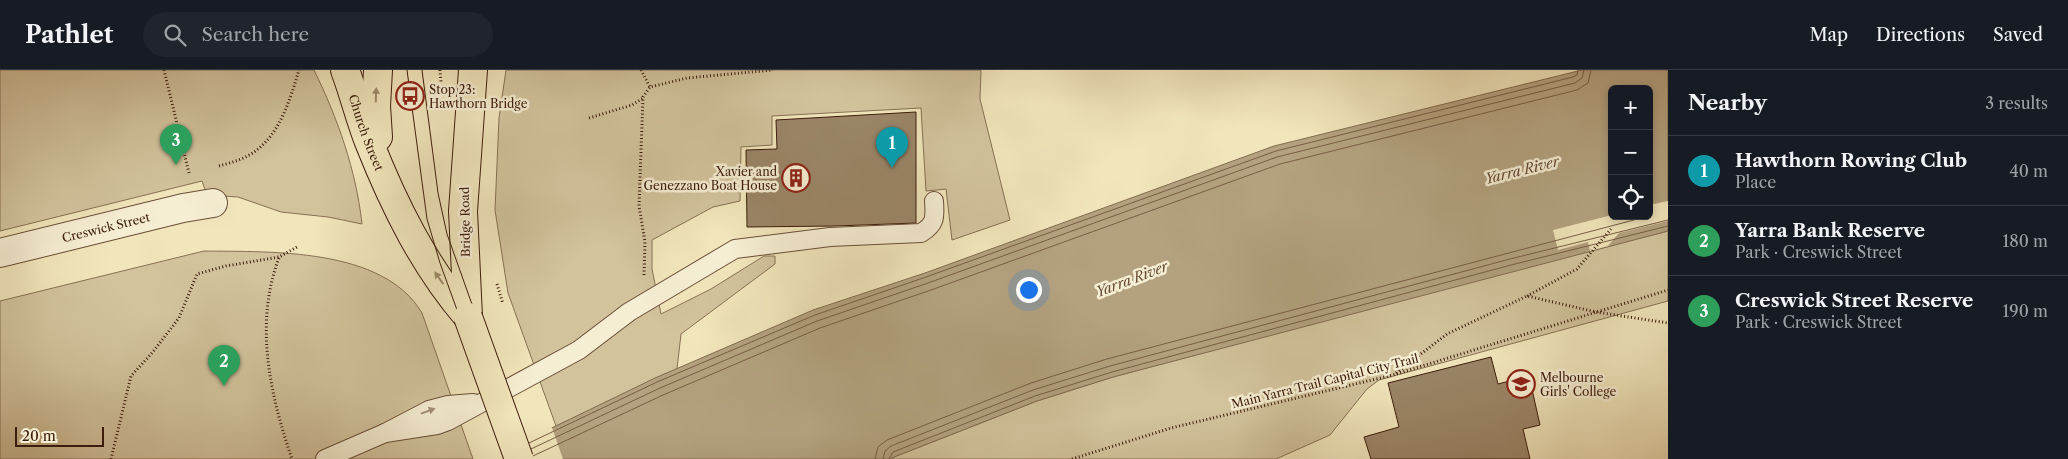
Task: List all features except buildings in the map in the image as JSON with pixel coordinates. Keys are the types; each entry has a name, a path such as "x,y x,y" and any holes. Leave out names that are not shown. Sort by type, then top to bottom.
{"main road":[{"name":"Church Street","path":"345,70 369,142 392,195"},
{"path":"378,70 376,106 378,134 392,195"},
{"path":"468,128 473,70"},
{"path":"452,76 468,128"},
{"name":"Bridge Road","path":"468,128 463,211 468,317 519,459"},
{"name":"Bridge Road","path":"392,195 422,254 468,317"}],"street":[{"name":"Creswick Street","path":"0,253 183,208 213,203"}],"lane":[{"path":"325,459 385,433 429,410 448,405 480,402 579,350 629,312 735,250 830,237 921,233 931,227 935,215 934,201"}],"path":[{"path":"164,70 189,174"},
{"path":"219,166 243,159 261,147 278,127 292,94 299,70"},
{"path":"440,70 452,76"},
{"path":"641,70 650,87"},
{"path":"589,118 632,105 643,97 650,87 687,78 773,70"},
{"path":"643,97 639,206 646,242 643,304"},
{"path":"1393,376 1447,334 1527,296 1577,269 1611,229"},
{"path":"111,459 131,376 152,353 179,318 197,274 226,266 279,257 297,248"},
{"path":"279,257 271,279 266,343 278,418 292,459"},
{"name":"Main Yarra Trail Capital City Trail","path":"1072,459 1171,428 1393,376 1668,290"},
{"path":"1527,296 1596,312 1668,324"}],"shaded area":[{"path":"0,70 314,70 331,107 351,164 362,224 328,217 281,212 238,197 207,195 202,181 0,231"},
{"path":"506,70 981,70 980,99 1010,220 952,240 946,189 926,191 921,108 772,116 772,145 741,147 740,201 713,207 652,240 652,269 661,314 711,289 764,256 775,256 775,264 681,334 677,369 556,426 508,293 495,210 499,118"},
{"path":"1668,231 1668,301 1379,380 1367,389 1330,435 1276,459 889,459 1037,401 1113,377 1513,270"},
{"path":"204,251 260,252 323,258 353,265 381,276 404,291 422,313 473,459 0,459 0,301"}],"water":[{"name":"Yarra River","path":"1582,70 1668,70 1668,231 1113,377 1037,401 889,459 481,459 556,426 655,378 813,310 925,273 1274,146"}],"pier":[{"path":"1668,201 1668,221 1619,233 1608,246 1590,251 1588,242 1558,250 1553,230 1608,216 1608,220 1653,220 1653,204"},
{"path":"551,425 563,459 478,459 480,457"}],"tram line":[{"path":"407,70 427,219 440,263 511,459"},
{"path":"422,70 438,193 447,234 527,459"}],"place":[{"name":"Stop 23: Hawthorn Bridge","path":"410,96"},
{"name":"Creswick Street Reserve","path":"176,165"},
{"name":"Hawthorn Rowing Club","path":"892,168"},
{"name":"Xavier and Genezzano Boat House","path":"796,178"},
{"name":"Melbourne Girls' College","path":"1521,384"},
{"name":"Yarra Bank Reserve","path":"224,386"}]}
